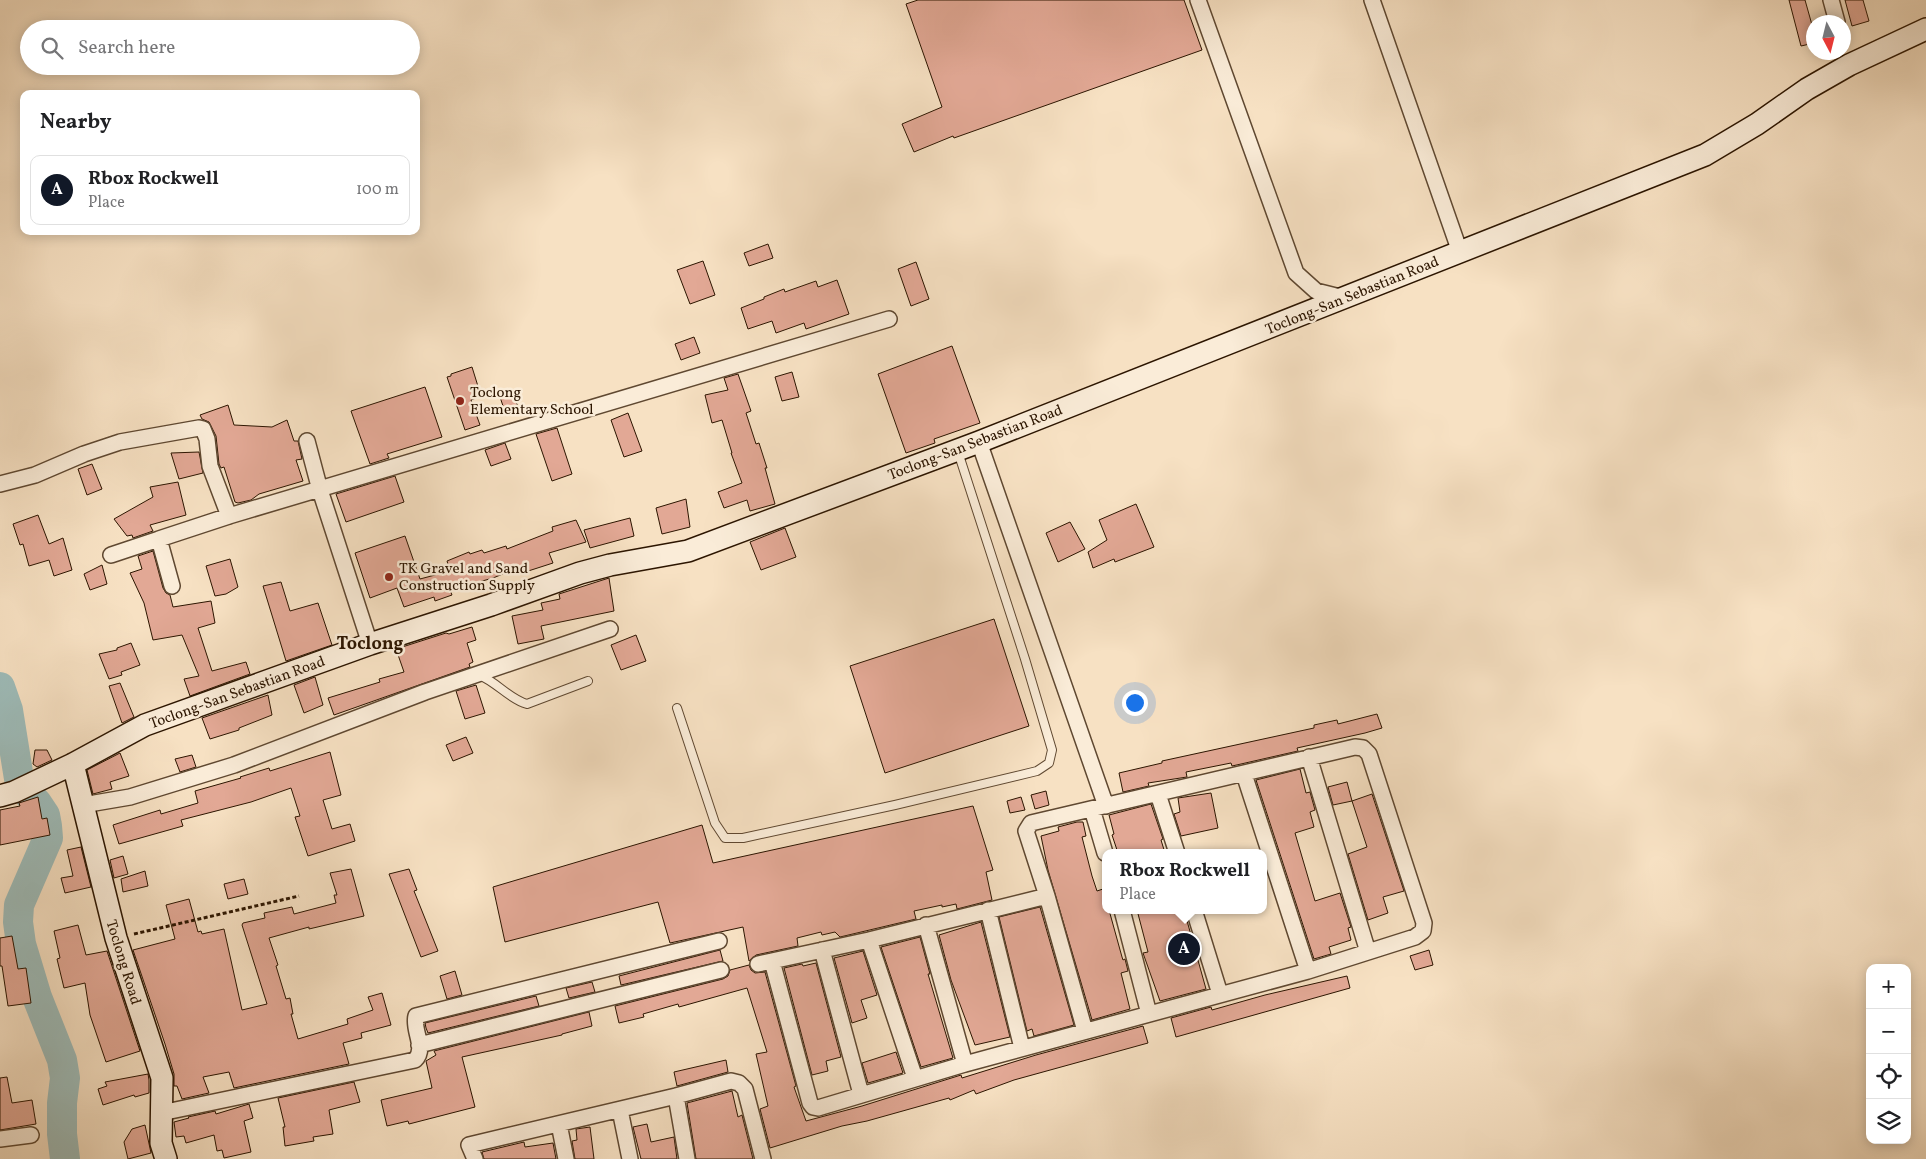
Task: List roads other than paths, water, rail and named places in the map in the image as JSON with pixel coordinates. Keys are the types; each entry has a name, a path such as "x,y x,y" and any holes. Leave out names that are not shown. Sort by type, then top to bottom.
{"street":[{"path":"1198,0 1296,273 1316,291 1344,298"},
{"path":"1372,0 1460,252"},
{"path":"1831,0 1835,15"},
{"name":"Toclong-San Sebastian Road","path":"7,794 73,764 145,725 370,644 595,569 688,551 979,442 1705,155 1757,124 1807,89 1848,65 1926,29"},
{"path":"111,554 229,516 889,319"},
{"path":"0,484 35,475 84,454 120,442 199,428 203,429 207,439 210,466 229,516"},
{"path":"307,441 320,490 370,644"},
{"path":"979,442 1099,808 1104,849"},
{"path":"159,539 172,586"},
{"path":"83,806 130,798 234,765 425,692 610,629"},
{"path":"1047,896 869,940 765,962 812,1107 818,1108 1022,1048 1308,971 1415,937 1423,931 1424,923 1369,754 1363,748 1355,747 1309,757 1244,774 1030,823 1026,832 1047,896 1085,1031"},
{"path":"1309,757 1368,952"},
{"name":"Toclong Road","path":"73,764 116,938 162,1078 161,1143 166,1159"},
{"path":"1244,774 1308,971"},
{"path":"1158,794 1176,849"},
{"path":"988,910 1022,1048"},
{"path":"1123,914 1149,1014"},
{"path":"1195,914 1220,994"},
{"path":"926,925 965,1064"},
{"path":"869,940 915,1078"},
{"path":"161,1113 415,1060 419,1056 419,1045 414,1022 416,1016 719,941"},
{"path":"822,950 862,1094"},
{"path":"419,1045 721,970"},
{"path":"475,1159 469,1144 620,1110 731,1081 739,1083 745,1088 763,1159"},
{"path":"676,1096 687,1159"},
{"path":"620,1110 630,1159"},
{"path":"559,1124 566,1159"},
{"path":"0,1139 31,1135"}],"lane":[{"path":"677,708 715,823 725,838 743,838 895,805 1037,771 1049,763 1052,750 958,450"},
{"path":"479,675 487,678 520,702 527,704 588,681"}],"waterway":[{"path":"0,687 8,710 20,785 37,803 45,815 47,826 48,838 19,905 18,922 21,944 37,997 62,1060 65,1078 62,1103 62,1134 65,1159"}],"place":[{"name":"Toclong Elementary School","path":"460,401"},
{"name":"TK Gravel and Sand Construction Supply","path":"389,577"},
{"name":"Rbox Rockwell","path":"1184,949"}],"district":[{"name":"Toclong","path":"370,643"}]}
